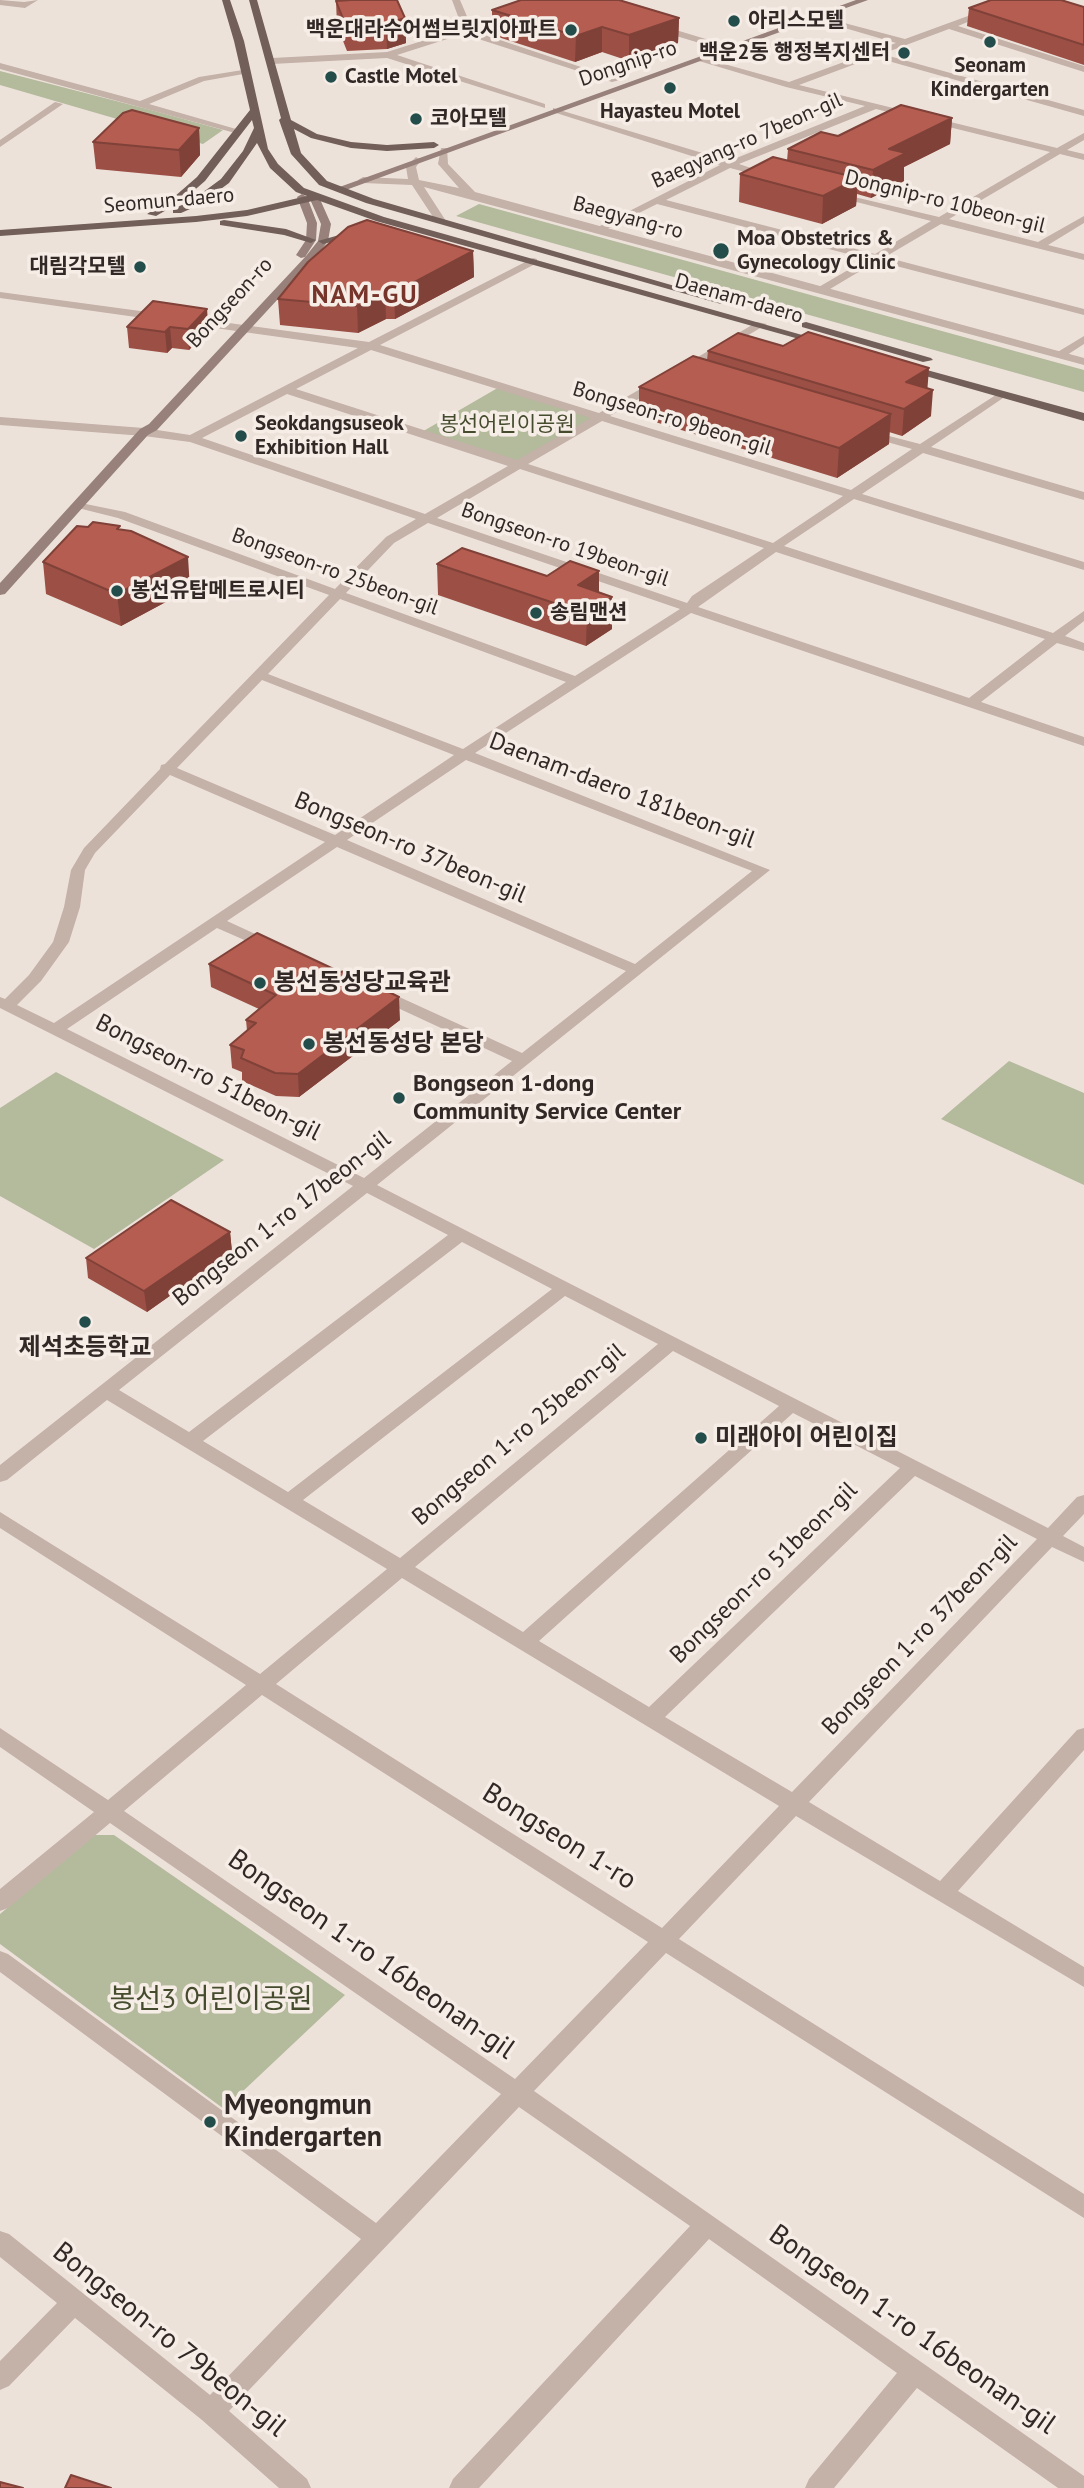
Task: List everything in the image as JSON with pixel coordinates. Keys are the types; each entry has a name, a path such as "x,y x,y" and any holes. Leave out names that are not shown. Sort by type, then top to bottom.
{"main road":[{"name":"Daenam-daero","path":"226,0 260,127 263,149 274,166 306,196 1084,417"},
{"name":"Daenam-daero","path":"253,0 272,61 284,120 302,163 323,183 1084,405"},
{"name":"Dongnip-ro","path":"339,189 416,160 439,147 542,106 842,0"},
{"name":"Dongnip-ro","path":"323,183 556,110 864,0"},
{"path":"152,214 178,199 201,179 255,110"},
{"path":"284,120 314,136 351,145 387,148 439,147"},
{"path":"177,211 195,203 225,181 248,152 260,127"},
{"name":"Seomun-daero","path":"0,222 152,214 235,205 306,196 323,183"},
{"name":"Seomun-daero","path":"0,233 247,213 339,189"},
{"path":"306,196 317,240"},
{"path":"423,230 413,223 438,217"},
{"path":"196,219 286,232 317,240 361,232 423,230"},
{"name":"Bongseon-ro","path":"0,591 145,431 153,427 317,240"}],"street":[{"path":"0,2 25,5 34,0"},
{"path":"272,61 388,55 463,31 467,28 456,0"},
{"path":"789,85 996,9"},
{"path":"817,17 904,42"},
{"path":"642,23 716,45"},
{"path":"949,26 1084,69"},
{"path":"463,31 615,80"},
{"path":"873,54 1084,113"},
{"path":"388,55 542,106"},
{"path":"702,59 789,85 1084,157"},
{"path":"0,66 144,103 238,131"},
{"path":"144,103 202,79 246,71"},
{"path":"0,144 58,104"},
{"name":"Baegyang-ro 7beon-gil","path":"597,230 726,166 875,106"},
{"path":"556,110 726,166 776,179"},
{"path":"821,290 938,219 1084,136"},
{"path":"439,147 448,170 476,196"},
{"path":"416,160 411,167 416,182 438,217"},
{"name":"Baegyang-ro","path":"363,180 416,182 476,196 1084,362"},
{"name":"Dongnip-ro 10beon-gil","path":"820,190 1084,257"},
{"path":"438,217 439,204 446,199 476,196"},
{"path":"658,201 1084,312"},
{"path":"1040,245 1084,219"},
{"path":"192,439 533,261"},
{"name":"Bongseon-ro 9beon-gil","path":"0,295 241,326 371,346 1084,566"},
{"path":"0,309 35,299"},
{"path":"166,768 390,540 761,324"},
{"path":"1060,355 1084,339"},
{"path":"674,374 687,378"},
{"path":"286,390 1084,647"},
{"name":"Daenam-daero 181beon-gil","path":"55,1030 334,841 690,608 696,598 1002,394"},
{"name":"Bongseon-ro 19beon-gil","path":"0,421 145,431 192,439 1084,742"},
{"path":"856,429 1084,496"},
{"name":"Bongseon-ro 25beon-gil","path":"76,506 114,513 578,682"},
{"path":"970,704 1084,615"},
{"path":"260,675 465,754"},
{"name":"Daenam-daero 181beon-gil","path":"465,754 762,870"},
{"name":"Bongseon-ro 37beon-gil","path":"166,768 636,970"},
{"name":"Bongseon-ro 51beon-gil","path":"166,768 89,850 78,870 72,908 61,942 35,978 4,1004 1084,1555"},
{"name":"Bongseon 1-ro 17beon-gil","path":"0,1475 762,870"},
{"path":"215,921 286,953"},
{"path":"368,989 523,1060"},
{"path":"190,1441 460,1235"},
{"path":"281,1496 564,1288"},
{"name":"Bongseon 1-ro 25beon-gil","path":"0,1902 671,1343"},
{"path":"106,1391 1084,1978"},
{"path":"525,1642 791,1405"},
{"name":"Bongseon-ro 51beon-gil","path":"651,1718 914,1467"},
{"name":"Bongseon 1-ro 37beon-gil","path":"211,2412 1084,1502"},
{"name":"Bongseon 1-ro","path":"0,1519 1084,2207"},
{"name":"Bongseon 1-ro 16beonan-gil","path":"0,1736 707,2224 1079,2488"},
{"path":"943,1893 1084,1736"},
{"path":"0,1960 378,2238"},
{"path":"462,2488 707,2224"},
{"name":"Bongseon-ro 79beon-gil","path":"0,2242 211,2412 298,2488"},
{"path":"0,2378 74,2302"},
{"path":"818,2488 915,2371"}],"green space":[{"path":"0,71 223,130 203,144 0,85"},
{"path":"479,204 1084,370 1084,392 456,216"},
{"name":"봉선어린이공원","path":"501,386 601,417 517,464 420,433"},
{"path":"1009,1061 1084,1093 1084,1185 941,1119"},
{"path":"56,1072 224,1160 94,1249 0,1196 0,1108"},
{"name":"봉선3 어린이공원","path":"95,1835 114,1835 345,1995 224,2109 0,1944 0,1914"}],"building":[{"path":"397,0 405,18 386,24 346,26 336,1"},
{"path":"521,0 619,0 679,18 629,35 602,27 576,36 492,10"},
{"path":"991,0 1061,0 1084,7 1084,45 969,8"},
{"path":"901,105 952,118 889,149 906,153 873,170 788,149 821,132 838,136"},
{"path":"132,110 199,128 179,150 93,142 123,113"},
{"path":"773,157 858,178 823,196 740,174"},
{"path":"367,220 473,251 394,293 385,292 357,306 278,299 308,262 348,227"},
{"path":"153,301 207,309 188,329 170,327 165,332 127,327"},
{"path":"808,332 929,368 906,382 933,390 904,409 708,351 738,333 783,346"},
{"path":"693,356 891,414 839,448 639,387"},
{"path":"93,522 120,526 117,529 131,531 188,557 117,594 43,562 77,526 88,527"},
{"path":"462,548 547,576 570,561 599,571 578,585 612,597 587,614 437,564"},
{"path":"257,933 399,997 298,1074 275,1073 241,1058 244,1050 230,1045 256,1023 246,1020 276,995 209,964"},
{"path":"171,1200 230,1232 144,1291 86,1258"},
{"path":"71,2475 111,2488 65,2488"},
{"path":"0,2482 23,2488 0,2488"}],"place":[{"name":"아리스모텔","path":"734,21"},
{"name":"백운대라수어썸브릿지아파트","path":"571,30"},
{"name":"Seonam Kindergarten","path":"990,42"},
{"name":"백운2동 행정복지센터","path":"904,53"},
{"name":"Castle Motel","path":"331,77"},
{"name":"Hayasteu Motel","path":"670,88"},
{"name":"코아모텔","path":"416,119"},
{"name":"Moa Obstetrics & Gynecology Clinic","path":"721,251"},
{"name":"대림각모텔","path":"140,267"},
{"name":"Seokdangsuseok Exhibition Hall","path":"241,436"},
{"name":"봉선유탑메트로시티","path":"117,591"},
{"name":"송림맨션","path":"536,613"},
{"name":"봉선동성당교육관","path":"260,983"},
{"name":"봉선동성당 본당","path":"309,1044"},
{"name":"Bongseon 1-dong Community Service Center","path":"399,1098"},
{"name":"제석초등학교","path":"85,1322"},
{"name":"미래아이 어린이집","path":"701,1438"},
{"name":"Myeongmun Kindergarten","path":"210,2122"}],"district":[{"name":"NAM-GU","path":"365,296"}]}
